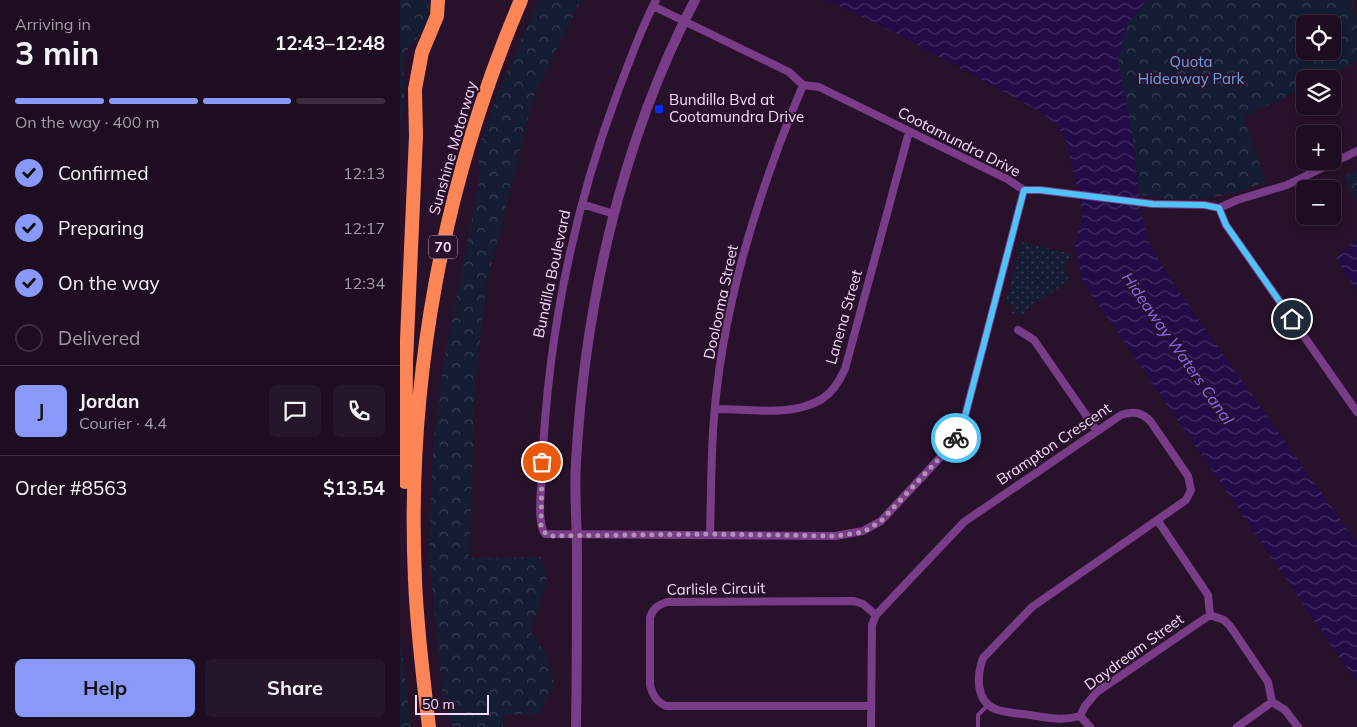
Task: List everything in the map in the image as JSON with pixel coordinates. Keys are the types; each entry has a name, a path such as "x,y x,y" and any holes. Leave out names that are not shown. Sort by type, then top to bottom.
{"highway":[{"path":"414,504 406,492 404,450 416,136 415,89 422,52 437,16 438,0"},
{"name":"Sunshine Motorway","path":"429,727 418,632 414,504 420,387 431,309 445,234 459,176 481,103 521,0"}],"street":[{"path":"576,727 576,463 581,401 591,327 614,214 652,98 684,21 695,0"},
{"name":"Cootamundra Drive","path":"654,3 684,21 789,72 803,84 819,87 1008,179 1024,190 1040,190 1153,204 1204,205 1219,208 1237,200 1287,185 1357,151"},
{"name":"Bundilla Boulevard","path":"576,536 545,534 540,517 544,426 552,344 566,269 582,204 603,132 631,57 654,3"},
{"name":"Doolooma Street","path":"710,534 713,430 723,348 753,219 777,147 803,84"},
{"name":"Lanena Street","path":"716,409 788,409 805,406 823,398 837,384 845,369 909,132"},
{"path":"576,536 710,534 835,536 863,532 881,521 950,447 964,420 1024,190"},
{"path":"582,204 614,214"},
{"path":"1219,208 1226,225 1357,412"},
{"path":"1018,330 1034,340 1097,431"},
{"name":"Brampton Crescent","path":"876,615 959,527 1121,415 1130,412 1146,416 1188,476 1191,490 1186,500 1023,614 981,662 979,688 982,697 988,705"},
{"path":"1158,521 1208,596 1210,615 1224,620 1230,626 1268,682 1272,702 1285,710 1298,727"},
{"name":"Carlisle Circuit","path":"871,706 666,706 652,694 650,685 650,618 652,610 659,604 668,602 854,601 863,604 876,615"},
{"path":"871,727 872,625 876,615"},
{"name":"Daydream Street","path":"1080,716 1085,706 1097,692 1210,615"},
{"path":"1237,727 1272,702"},
{"path":"988,705 997,709 1059,720 1080,716 1090,727"}],"lane":[{"path":"978,727 978,715 988,705"}],"green space":[{"path":"400,0 427,0 429,20 426,27 412,43 403,61 405,85 400,132"},
{"path":"539,0 581,0 533,98 486,287 475,388 469,558 541,557 547,581 530,631 544,651 554,682 539,714 503,715 503,727 453,727 443,700 429,556 433,447 443,364 479,183 479,146 499,90"},
{"name":"Quota Hideaway Park","path":"1147,0 1354,0 1352,8 1357,18 1357,62 1341,70 1296,70 1296,91 1243,117 1266,181 1220,196 1172,199 1140,195 1132,133 1118,61 1127,24"},
{"path":"1357,171 1357,204 1344,177"},
{"path":"1022,242 1072,254 1064,268 1069,281 1026,310 1023,315 1012,313 1015,305 1006,302"},
{"path":"400,633 411,727 400,727"}],"water":[{"name":"Hideaway Waters Canal","path":"827,0 1147,0 1127,24 1118,61 1132,133 1141,213 1149,243 1175,286 1357,543 1357,683 1083,282 1075,245 1083,214 1066,141 1057,124 1039,111 899,35"},
{"path":"1357,240 1357,292 1336,257"}],"way so far":[{"path":"542,462 540,517 543,531 549,536 710,534 835,536 863,532 881,521 950,447 956,438"}],"place":[{"name":"Bundilla Bvd at Cootamundra Drive","path":"659,109"}],"route":[{"path":"956,438 964,420 1024,190 1040,190 1153,204 1204,205 1219,208 1226,225 1292,319"}]}
